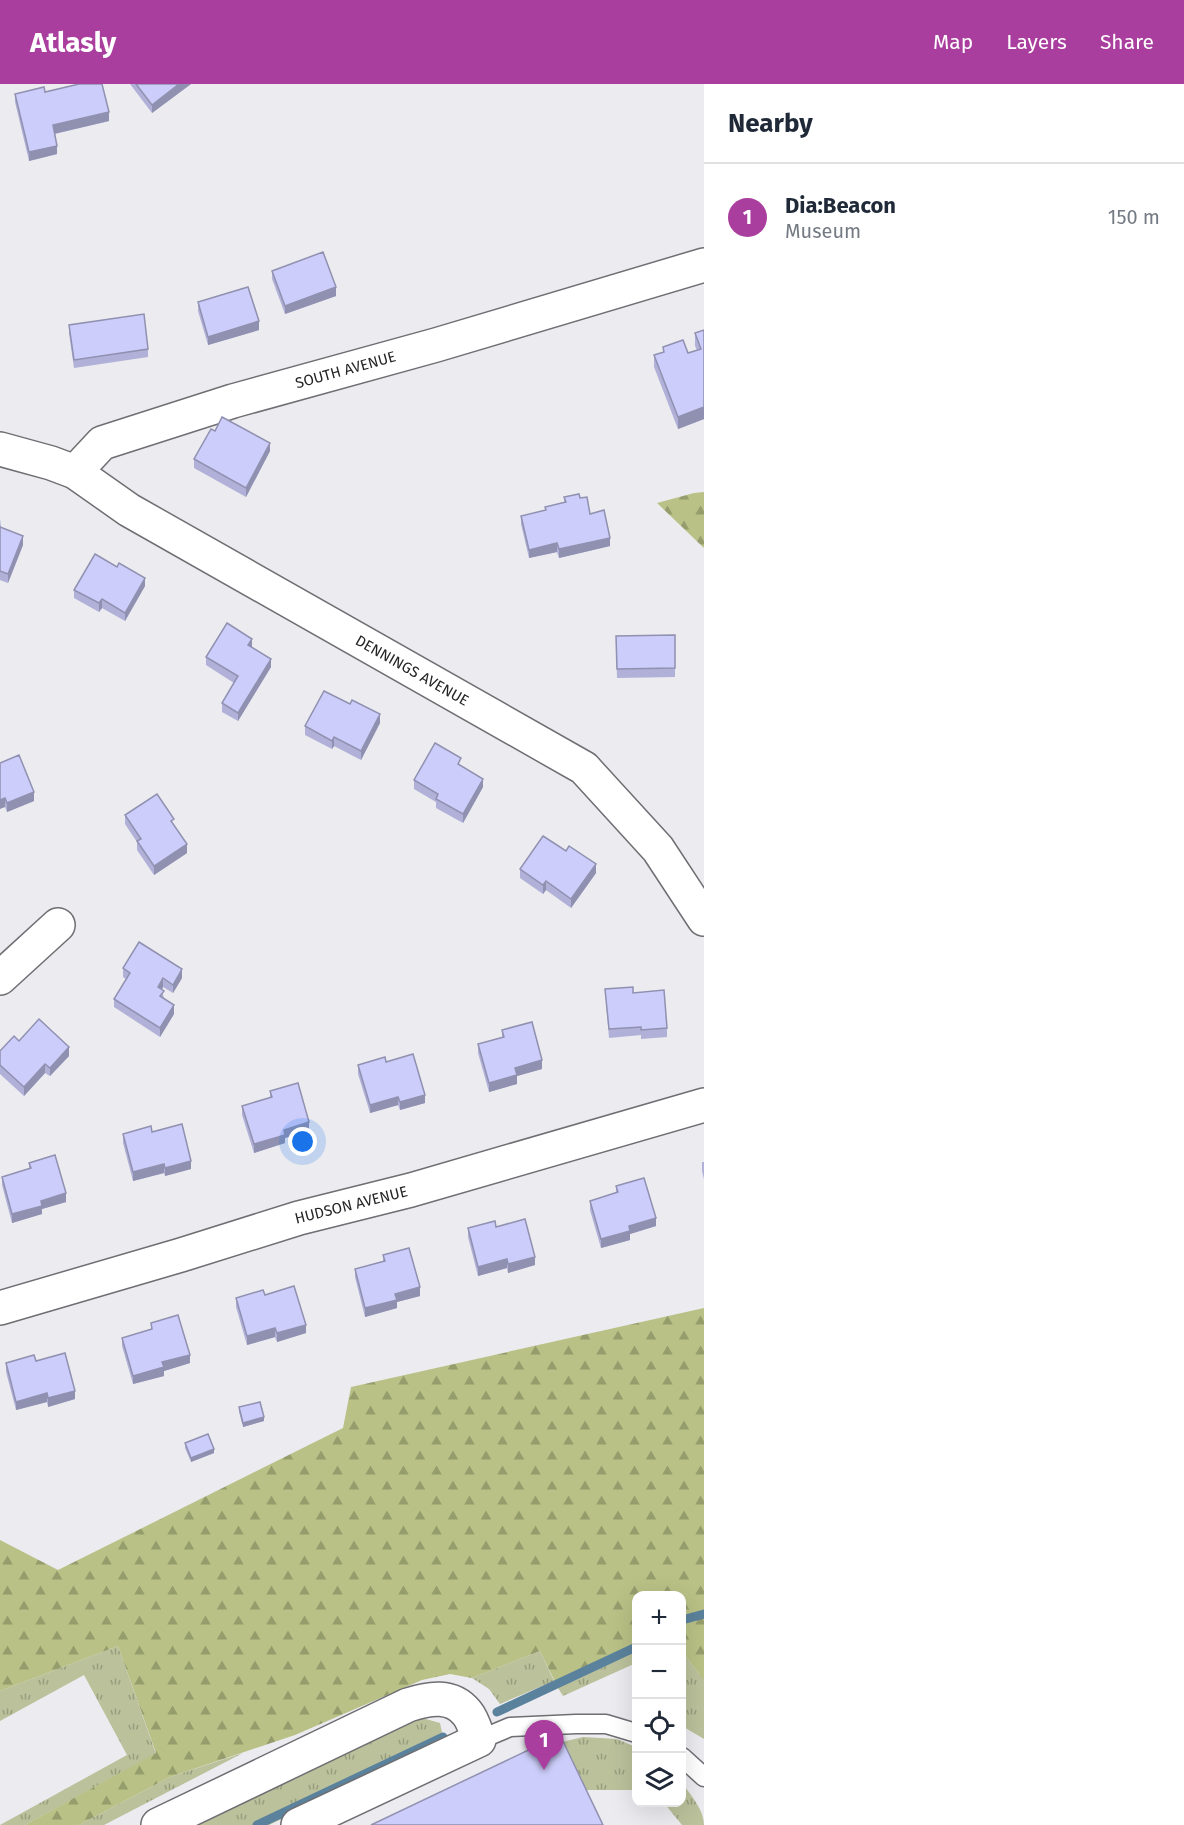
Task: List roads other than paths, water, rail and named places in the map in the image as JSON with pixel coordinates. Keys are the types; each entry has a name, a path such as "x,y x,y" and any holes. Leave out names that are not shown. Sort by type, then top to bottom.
{"street":[{"name":"SOUTH AVENUE","path":"75,472 102,443 233,401 436,345 704,265"},
{"path":"0,449 75,472"},
{"name":"DENNINGS AVENUE","path":"75,472 129,510 584,768 658,849 704,919"},
{"path":"0,978 58,925"},
{"name":"HUDSON AVENUE","path":"0,1308 299,1218 411,1190 704,1105"},
{"path":"158,1825 398,1710 424,1700 442,1698 456,1704 468,1714 479,1740 298,1825"}],"lane":[{"path":"479,1740 510,1727 606,1724 632,1732"},
{"path":"686,1762 704,1777"}],"waterway":[{"path":"686,1619 704,1614"},
{"path":"497,1712 632,1649"},
{"path":"257,1825 443,1737"}],"place":[{"name":"Dia:Beacon","path":"544,1770"}]}
